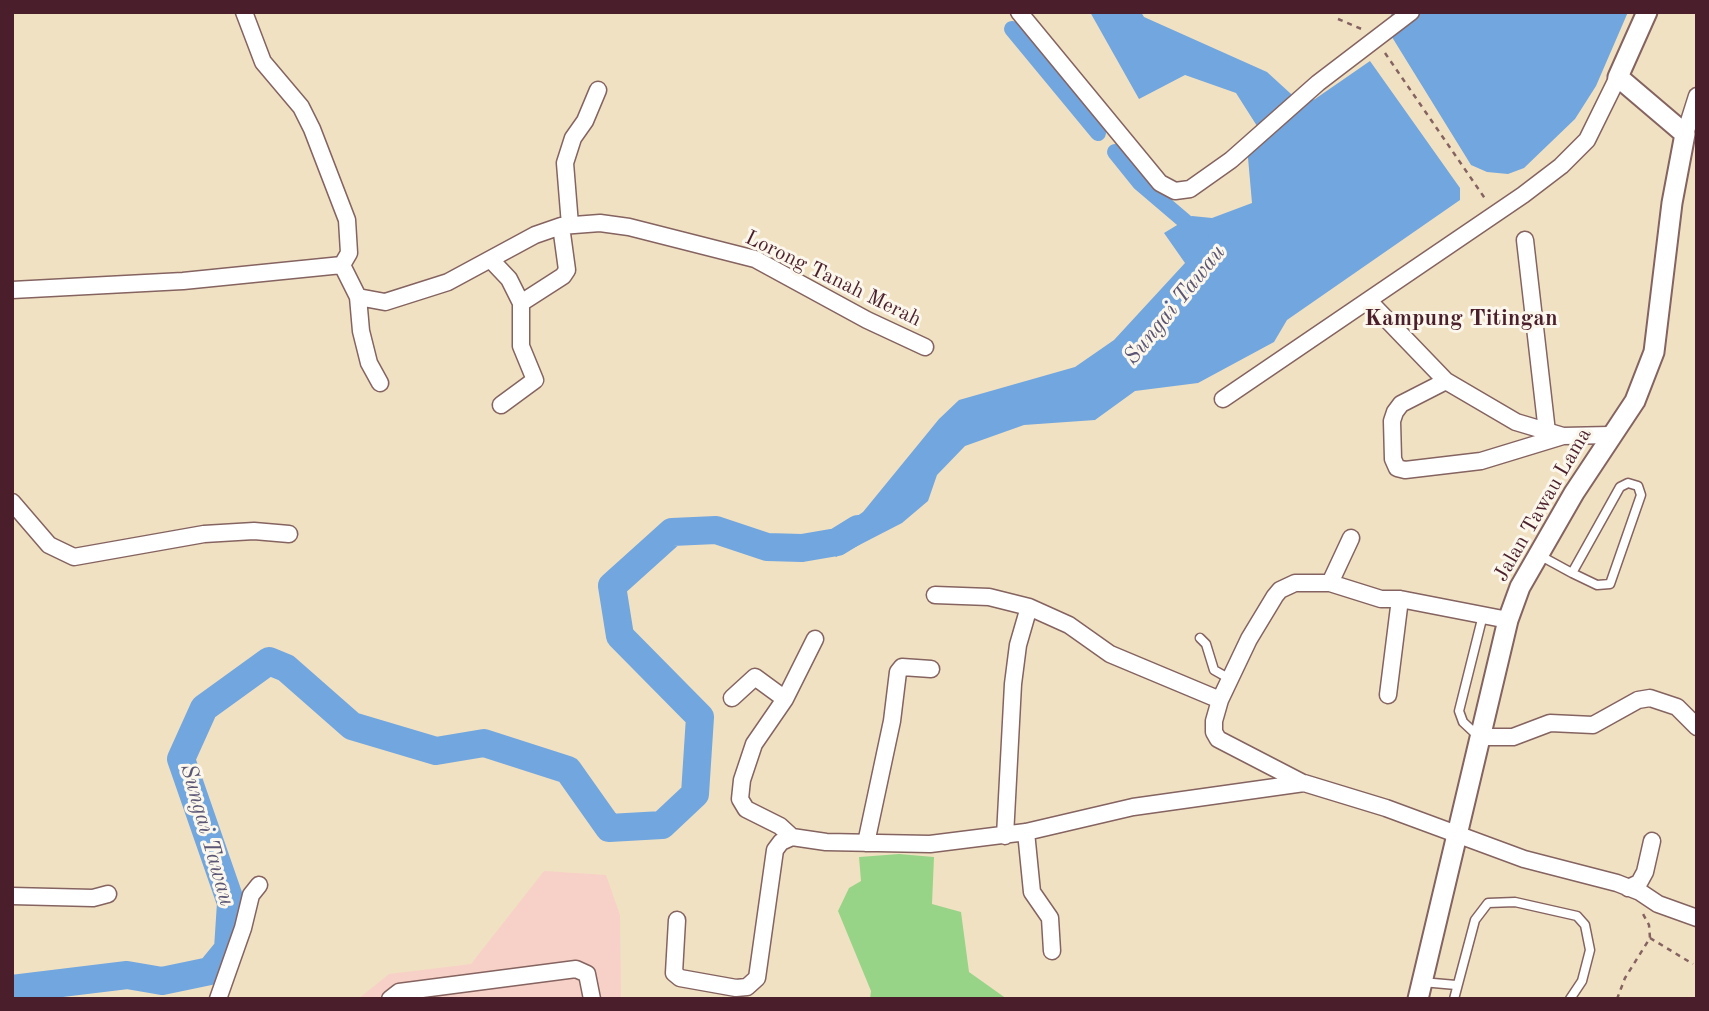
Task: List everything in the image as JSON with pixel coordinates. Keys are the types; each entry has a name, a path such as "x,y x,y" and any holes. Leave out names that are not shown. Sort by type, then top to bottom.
{"street":[{"path":"244,12 263,62 301,107 312,129 347,220 349,253 342,265"},
{"path":"1019,12 1160,183 1175,191 1190,189 1411,12"},
{"path":"1223,399 1370,301 1561,166 1587,140 1647,12"},
{"path":"1618,77 1685,134 1697,96"},
{"path":"521,303 563,276 567,270 565,163 573,138 585,121 597,90"},
{"name":"Jalan Tawau Lama","path":"1420,990 1508,620 1520,587 1537,554 1610,435 1635,401 1654,352 1672,203 1685,134"},
{"name":"Lorong Tanah Merah","path":"358,298 385,302 402,298 448,282 492,261 535,235 566,225 600,223 670,235 755,259 867,320 925,347"},
{"path":"1525,240 1555,434"},
{"path":"492,261 509,279 521,303 521,346 535,380 501,405"},
{"path":"12,290 183,281 342,265"},
{"path":"342,265 358,298 361,331 369,363 380,383"},
{"path":"1370,301 1446,381 1516,422 1555,434 1610,435"},
{"path":"1446,381 1401,404 1395,412 1392,421 1393,459 1397,468 1405,470 1481,461 1555,434"},
{"path":"12,502 50,545 74,557 204,534 254,531 289,534"},
{"path":"1330,583 1351,538"},
{"path":"1508,620 1400,599 1381,599 1330,583 1295,583 1280,590 1249,639 1220,700 1214,732 1219,739 1304,783 1386,807 1524,859 1628,888 1658,904 1697,918"},
{"path":"935,595 989,597 1028,607 1069,625 1110,654 1220,700"},
{"path":"1388,695 1400,599"},
{"path":"1005,836 1013,684 1018,645 1028,607"},
{"path":"792,837 780,826 746,809 740,799 746,761 785,699 815,639"},
{"path":"866,843 892,721 898,672 902,667 931,669"},
{"path":"732,698 755,677 785,699"},
{"path":"1479,737 1513,737 1550,723 1594,725 1631,703 1650,698 1676,707 1697,727"},
{"path":"677,920 674,973 680,978 736,988 747,987 757,978 775,850 781,842 792,837 866,843 930,844 1005,836 1133,807 1304,783"},
{"path":"1026,832 1032,892 1050,918 1052,951"},
{"path":"1628,888 1639,883 1645,873 1651,841"},
{"path":"218,999 243,928 251,895 259,885"},
{"path":"12,896 93,898 108,894"},
{"path":"390,999 399,992 576,968 587,974 592,999"}],"lane":[{"path":"1537,554 1572,573 1597,585 1610,584 1641,495 1637,486 1628,483 1620,487 1572,573"},
{"path":"1479,737 1463,722 1459,710 1483,615"},
{"path":"1200,638 1214,670 1230,679"},
{"path":"1454,999 1475,920 1488,904 1515,902 1577,916 1585,925 1590,950 1581,981 1570,999"},
{"path":"1420,990 1456,985"}],"path":[{"path":"1338,19 1360,26 1377,41 1496,214"},
{"path":"1617,999 1650,938 1649,925 1642,912"},
{"path":"1650,938 1693,964"}],"shaded area":[{"path":"544,871 606,875 620,915 621,999 358,999 389,974 471,964"}],"green space":[{"path":"899,854 934,857 932,904 961,912 969,972 1007,999 870,999 871,991 838,911 849,888 861,881 859,857"}],"water":[{"path":"1090,12 1141,12 1144,17 1267,72 1302,104 1315,99 1370,61 1460,188 1460,200 1287,320 1274,342 1198,383 1135,391 1095,420 1024,425 965,446 937,475 928,501 902,523 836,557 817,534 841,527 863,512 939,419 959,400 1075,367 1114,340 1185,263 1164,233 1192,216 1212,218 1252,203 1246,135 1257,126 1236,93 1185,75 1139,99"},
{"path":"1392,12 1628,12 1596,86 1575,119 1524,168 1508,174 1487,172 1471,165 1387,29"}],"waterway":[{"path":"1012,29 1098,133"},
{"path":"1115,152 1140,183 1201,235"},
{"name":"Sungai Tawau","path":"12,989 127,975 162,981 210,971 228,949 231,903 181,759 204,708 269,661 286,668 352,726 436,751 484,743 568,770 609,828 662,825 695,794 700,717 620,636 612,586 672,532 716,530 767,547 802,548 837,542 858,529"}],"district":[{"name":"Kampung Titingan","path":"1461,319"}]}
